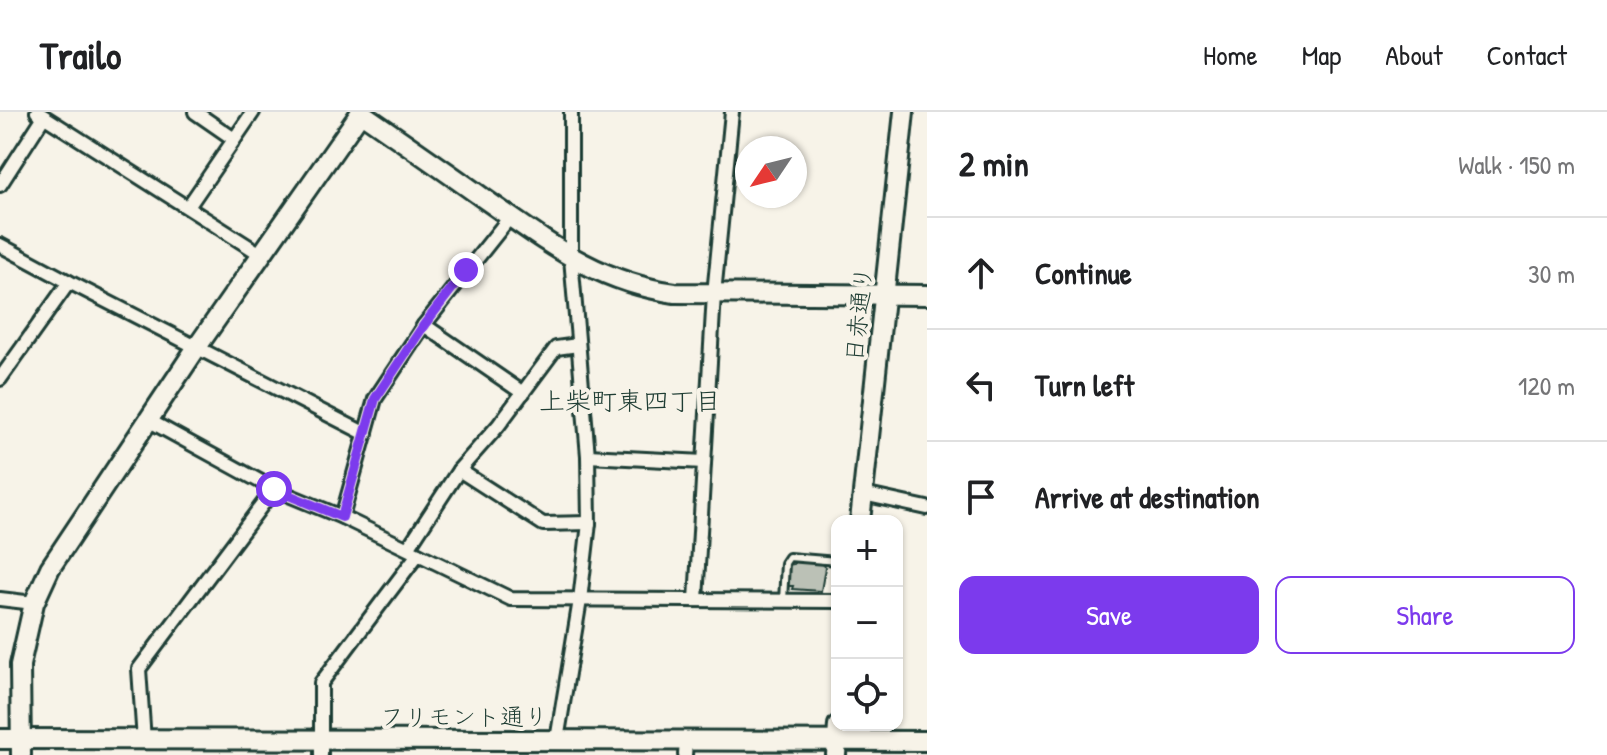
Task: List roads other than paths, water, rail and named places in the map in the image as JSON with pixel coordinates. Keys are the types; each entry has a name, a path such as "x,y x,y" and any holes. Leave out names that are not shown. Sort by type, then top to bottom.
{"street":[{"path":"195,112 234,139"},
{"path":"188,207 253,112"},
{"path":"21,747 20,665 34,603 50,568 197,347 361,112 571,258 609,277 645,289 714,294 927,295"},
{"path":"557,740 589,523 588,456 571,258 571,112"},
{"path":"696,600 714,294 732,112"},
{"name":"日赤通り","path":"861,515 904,112"},
{"path":"0,185 40,115 262,255"},
{"path":"342,517 375,399 424,325 510,217"},
{"path":"0,245 366,434"},
{"path":"0,379 69,282"},
{"path":"424,325 523,393"},
{"path":"321,748 321,683 413,551 459,470 498,426 556,348 578,345"},
{"path":"148,420 274,489 342,517 511,599 831,601"},
{"path":"588,456 704,462"},
{"path":"459,470 543,524 589,523"},
{"path":"144,741 139,669 274,489"},
{"path":"863,494 927,508"},
{"path":"0,599 34,603"},
{"name":"フリモント通り","path":"0,739 21,747 144,741 321,748 557,740 686,748 836,740 927,741"}],"lane":[{"path":"783,601 785,563 789,557 831,560"}],"district":[{"name":"上柴町東四丁目","path":"630,400"}]}
